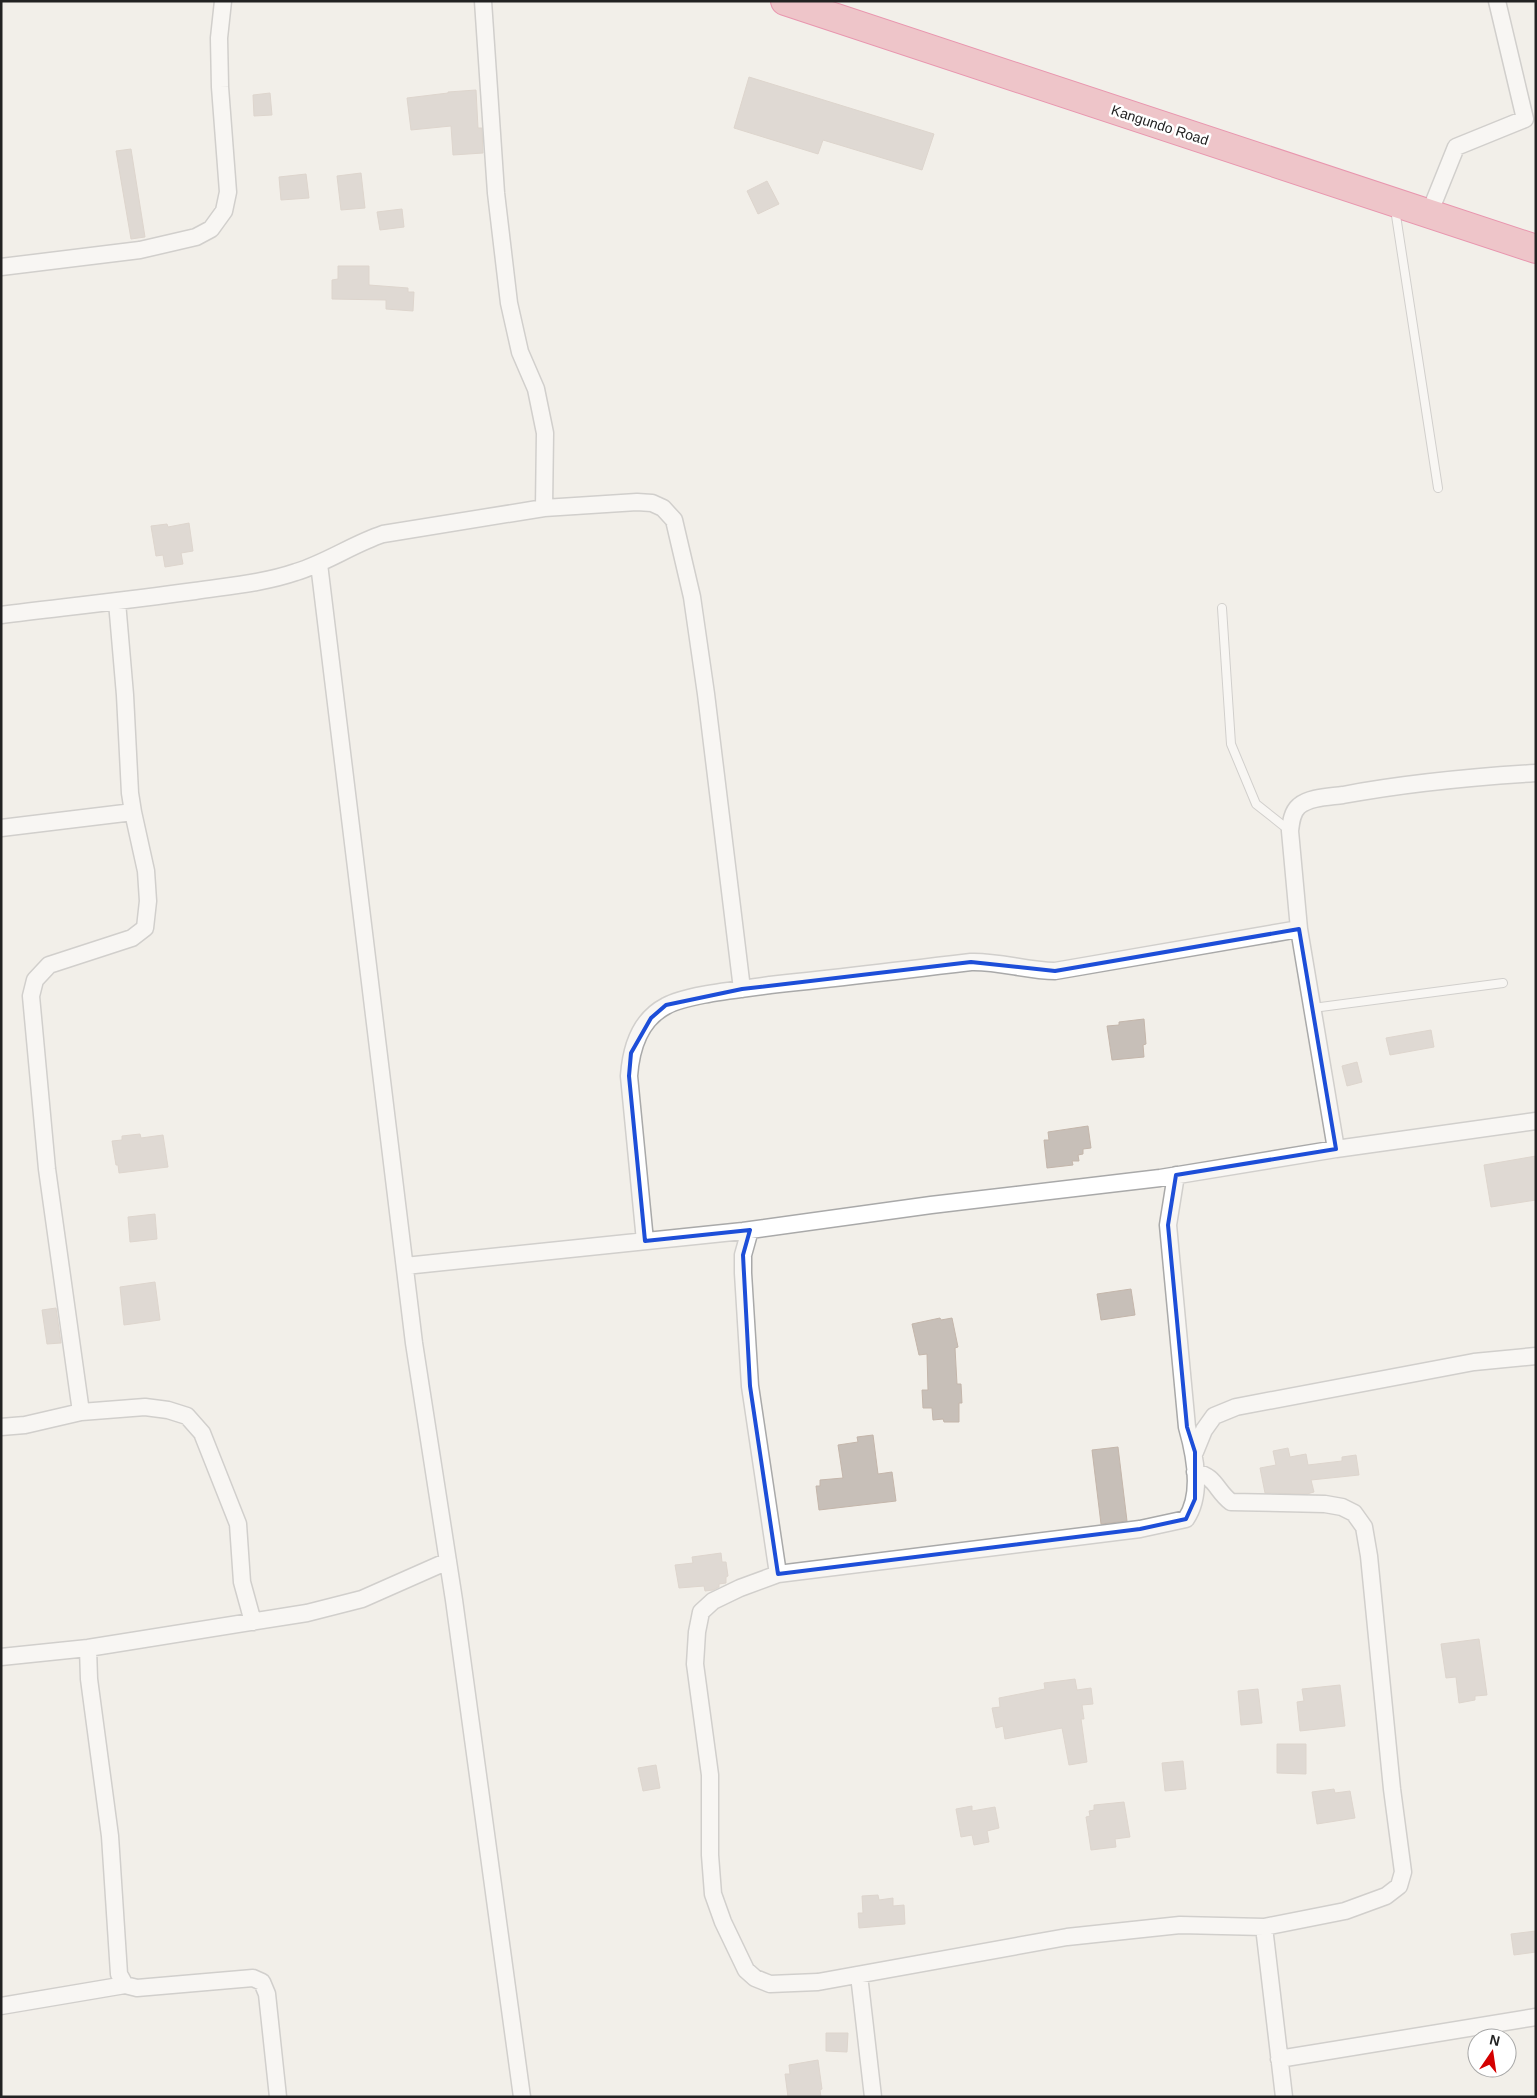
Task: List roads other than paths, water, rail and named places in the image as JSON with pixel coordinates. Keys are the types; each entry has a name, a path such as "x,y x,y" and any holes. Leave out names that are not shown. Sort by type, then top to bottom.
{"highway":[{"name":"Kangundo Road","path":"785,1 1536,249"}],"street":[{"path":"1,267 140,250 196,237 211,229 224,211 228,192 220,87 219,38 222,1"},
{"path":"1429,214 1456,147 1525,119 1497,1"},
{"path":"481,2 496,193 508,303 520,352 536,389 545,433 544,508"},
{"path":"2,613 117,602 246,583 295,573 319,564 363,540 383,534 544,508 636,502 652,503 663,508 674,520 692,597 705,684 742,989"},
{"path":"319,564 414,1343 448,1561 522,2097"},
{"path":"81,1412 47,1169 31,996 35,980 49,965 132,938 145,928 148,902 146,871 133,812 117,602"},
{"path":"1336,1149 1300,928 1290,831 1292,815 1299,806 1313,800 1382,788 1453,779 1536,773"},
{"path":"1,828 133,812"},
{"path":"644,1241 629,1076 631,1053 636,1038 651,1018 666,1005 689,998 742,989 970,962 987,961 1044,971 1055,970 1300,928"},
{"path":"405,1266 750,1230 931,1205 1176,1175 1336,1149 1536,1121"},
{"path":"1176,1175 1168,1225 1187,1427 1194,1452 1195,1472 1195,1499 1192,1511 1186,1519 1140,1529 778,1574 740,1588 713,1601 701,1612 697,1632 695,1664 710,1775 710,1856 714,1894 723,1922 746,1970 756,1978 770,1984 818,1982 1067,1937 1180,1925 1264,1927 1346,1911 1386,1896 1399,1886 1403,1872 1392,1790 1369,1556 1364,1527 1354,1513 1342,1507 1325,1504 1231,1502 1223,1497 1212,1479 1205,1474 1195,1472"},
{"path":"750,1230 743,1255 750,1386 778,1574"},
{"path":"1194,1452 1204,1430 1214,1416 1236,1407 1474,1362 1536,1356"},
{"path":"1,1427 25,1425 81,1412 145,1407 168,1410 187,1416 202,1432 238,1524 242,1582 253,1622"},
{"path":"1,1657 88,1648 307,1613 362,1599 448,1561"},
{"path":"88,1648 89,1679 110,1836 119,1974 125,1985"},
{"path":"1264,1927 1284,2097"},
{"path":"859,1975 873,2097"},
{"path":"1,2006 125,1985 137,1988 253,1978 262,1982 268,1994 278,2097"},
{"path":"1279,2059 1536,2017"}],"lane":[{"path":"1394,202 1438,488"},
{"path":"1222,608 1231,744 1256,804 1290,831"},
{"path":"1313,1008 1503,983"}]}
